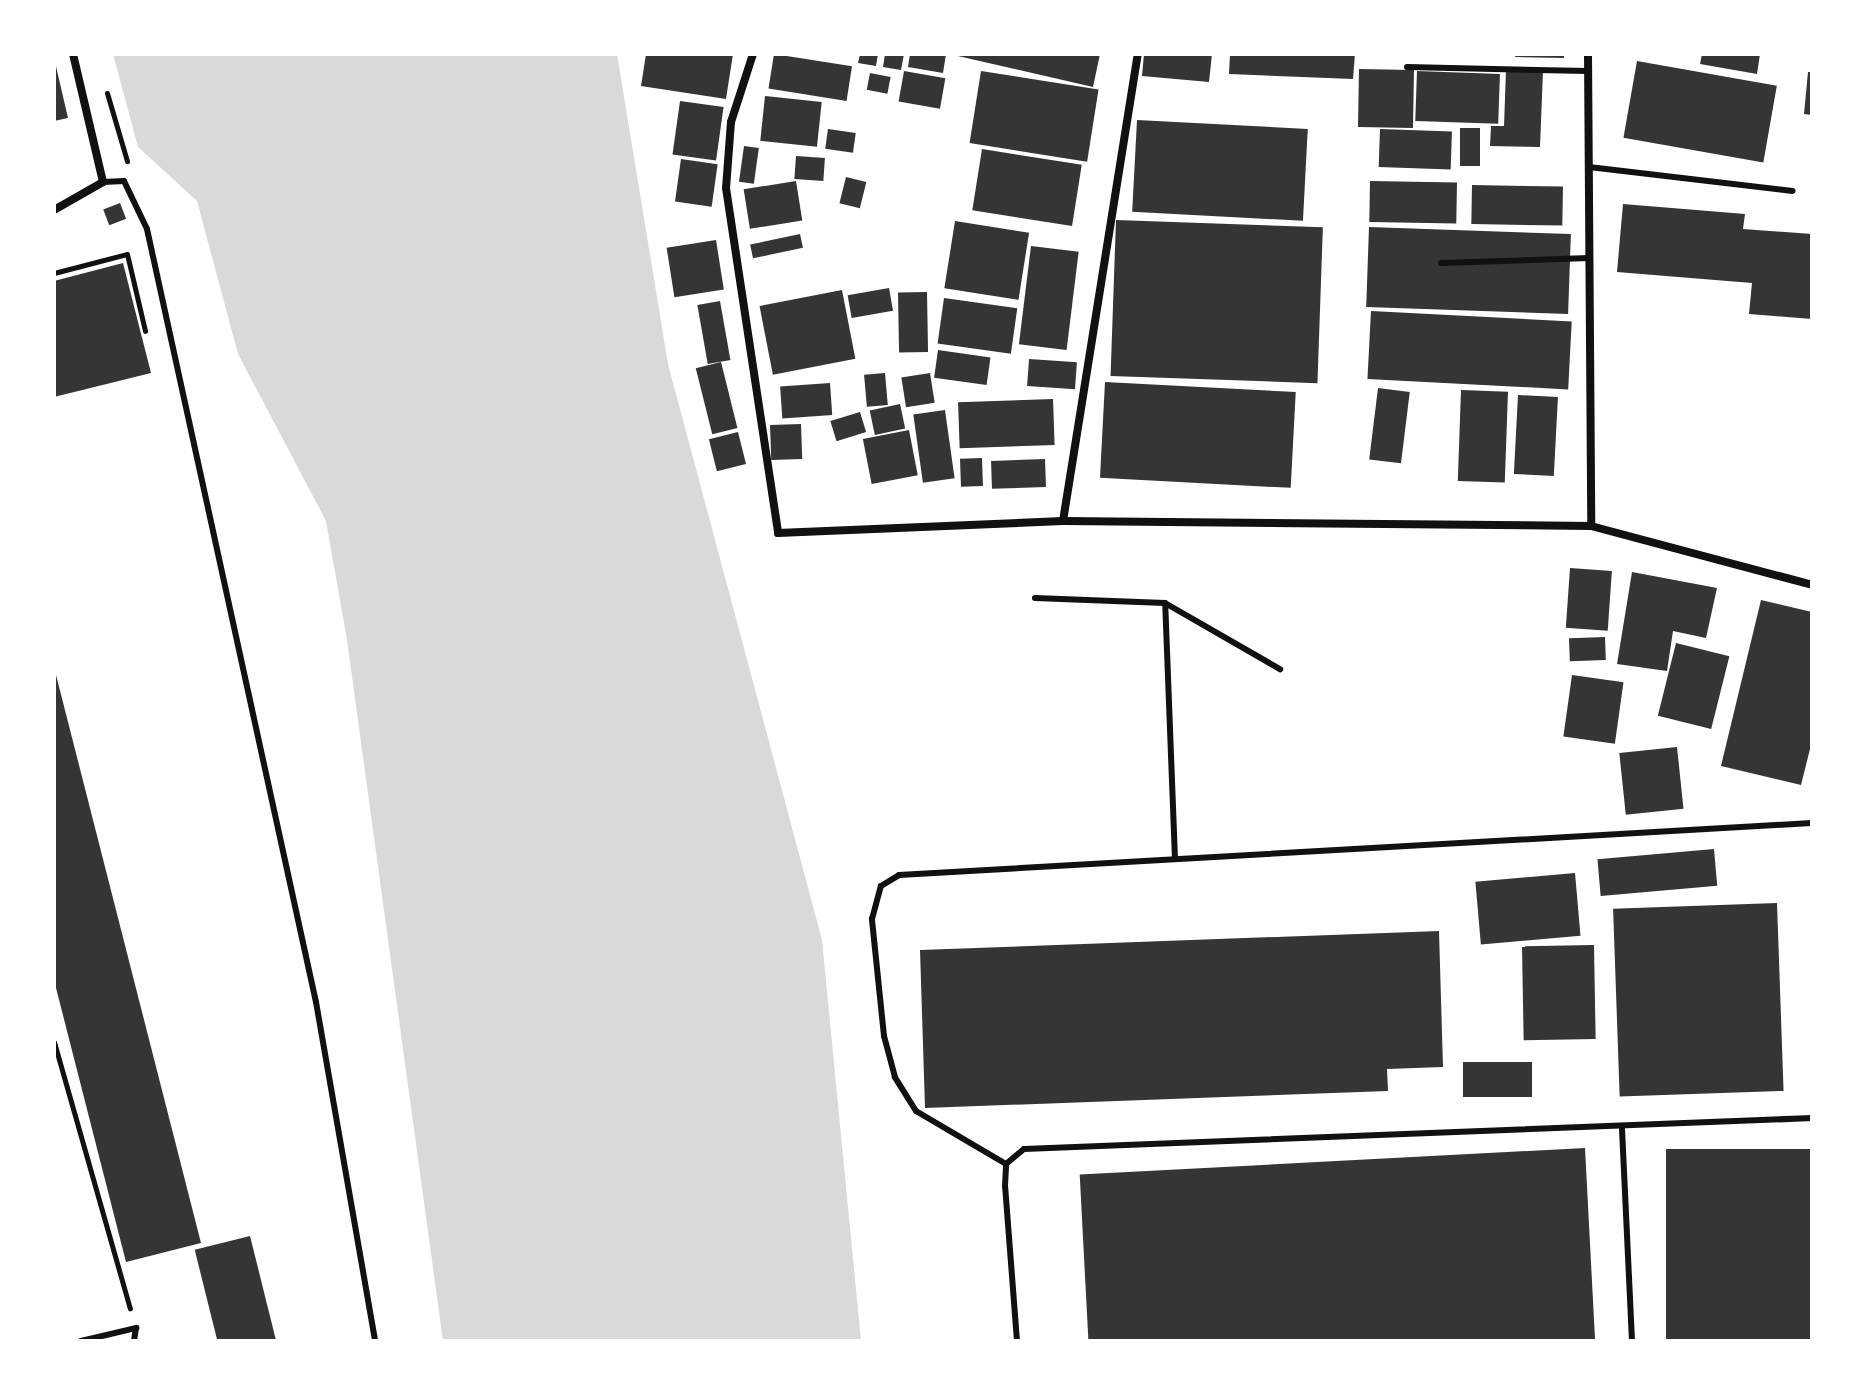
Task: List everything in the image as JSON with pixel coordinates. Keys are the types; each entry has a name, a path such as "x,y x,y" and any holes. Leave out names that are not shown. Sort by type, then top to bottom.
{"street":[{"path":"54,210 103,182 73,54"},
{"path":"753,54 731,122 726,188 778,533 1063,521 1591,526 1812,585"},
{"path":"1063,521 1138,54"},
{"path":"1588,54 1591,526"}],"lane":[{"path":"1407,67 1588,71"},
{"path":"1589,167 1793,191"},
{"path":"103,182 124,181 147,229 316,1002 375,1341"},
{"path":"1441,263 1589,258"},
{"path":"1035,598 1165,603 1280,669"},
{"path":"1165,603 1175,859"},
{"path":"1006,1164 916,1111 895,1077 874,955 872,919 881,886 916,871 1812,823"},
{"path":"1006,1164 1024,1149 1622,1129 1812,1118"},
{"path":"1622,1129 1632,1341"},
{"path":"1006,1164 1017,1341"},
{"path":"81,1341 136,1328 134,1341"}],"path":[{"path":"104,83 129,169"},
{"path":"54,273 127,254 148,345"},
{"path":"54,1042 136,1328"}],"shaded area":[{"path":"113,54 617,54 668,364 822,940 861,1341 443,1341 347,640 326,521 238,354 197,201 138,147"}],"building":[{"path":"646,54 733,54 726,99 641,86"},
{"path":"774,54 852,66 847,101 769,89"},
{"path":"860,54 878,54 876,66 858,63"},
{"path":"885,54 904,54 901,70 883,67"},
{"path":"910,54 946,54 943,73 908,67"},
{"path":"949,54 1100,54 1093,87"},
{"path":"1144,54 1212,54 1209,82 1142,76"},
{"path":"1230,54 1355,54 1353,79 1229,74"},
{"path":"1516,54 1564,54 1564,58 1515,57"},
{"path":"1702,54 1760,54 1757,74 1700,64"},
{"path":"1637,61 1777,86 1763,162 1623,138"},
{"path":"54,63 68,118 54,121"},
{"path":"1359,69 1414,70 1413,128 1358,127"},
{"path":"1506,70 1543,71 1540,147 1490,146 1491,126 1504,126"},
{"path":"904,71 945,78 940,109 899,102"},
{"path":"981,71 1099,90 1087,162 970,143"},
{"path":"1417,71 1500,74 1498,124 1415,121"},
{"path":"1808,72 1812,72 1812,115 1804,114"},
{"path":"870,73 891,77 887,94 867,90"},
{"path":"765,96 822,102 817,147 760,141"},
{"path":"680,101 724,107 716,161 672,154"},
{"path":"1137,120 1308,129 1303,221 1132,212"},
{"path":"1460,128 1480,128 1480,166 1460,166"},
{"path":"828,129 856,133 853,153 825,149"},
{"path":"1380,129 1452,132 1451,169 1379,167"},
{"path":"744,146 759,148 754,184 739,182"},
{"path":"982,149 1082,165 1072,226 972,210"},
{"path":"796,156 825,158 823,181 794,179"},
{"path":"681,159 718,164 712,207 675,202"},
{"path":"846,177 866,182 860,208 839,203"},
{"path":"796,181 802,221 750,229 744,189"},
{"path":"1370,181 1457,183 1456,224 1369,222"},
{"path":"1472,185 1563,187 1562,226 1471,224"},
{"path":"120,203 126,219 109,225 103,209"},
{"path":"1623,204 1745,214 1743,229 1812,234 1812,319 1749,314 1752,283 1617,272"},
{"path":"1116,220 1323,227 1317,383 1111,376"},
{"path":"955,221 1029,233 1018,300 944,288"},
{"path":"1369,227 1571,234 1568,314 1366,307"},
{"path":"800,234 803,248 753,258 750,245"},
{"path":"716,240 724,289 674,297 667,248"},
{"path":"1031,246 1079,252 1067,350 1019,344"},
{"path":"123,263 151,373 54,397 54,281"},
{"path":"889,288 893,311 852,318 848,295"},
{"path":"842,290 855,359 773,375 760,306"},
{"path":"927,292 928,352 899,352 898,293"},
{"path":"944,298 1017,308 1011,354 938,344"},
{"path":"720,301 730,360 708,364 697,305"},
{"path":"1371,311 1572,322 1568,389 1367,379"},
{"path":"938,350 990,357 987,385 934,378"},
{"path":"1029,359 1077,362 1075,389 1027,386"},
{"path":"721,362 737,428 712,434 696,368"},
{"path":"885,373 888,405 867,407 864,375"},
{"path":"930,373 935,403 906,407 901,378"},
{"path":"1105,382 1296,392 1291,488 1100,478"},
{"path":"830,383 832,415 782,418 780,386"},
{"path":"1378,388 1410,392 1401,463 1369,459"},
{"path":"1461,390 1508,392 1505,483 1458,481"},
{"path":"1518,395 1558,397 1554,476 1514,474"},
{"path":"1053,399 1055,445 960,448 958,402"},
{"path":"900,404 905,428 875,435 870,410"},
{"path":"945,410 955,478 923,483 913,414"},
{"path":"860,412 866,432 836,441 830,421"},
{"path":"801,424 802,459 771,460 770,425"},
{"path":"909,430 918,475 872,484 863,439"},
{"path":"738,432 746,464 717,471 709,439"},
{"path":"982,458 983,486 961,487 960,459"},
{"path":"1045,459 1046,487 992,489 991,461"},
{"path":"1570,568 1612,571 1608,631 1566,628"},
{"path":"1632,572 1717,588 1706,638 1673,631 1667,671 1617,664"},
{"path":"1761,600 1812,612 1812,741 1801,785 1721,766"},
{"path":"1605,637 1606,660 1570,661 1569,638"},
{"path":"1676,643 1729,656 1711,729 1658,716"},
{"path":"55,671 201,1243 126,1262 54,980"},
{"path":"1572,675 1623,682 1615,744 1563,736"},
{"path":"1677,747 1683,809 1626,815 1619,753"},
{"path":"1714,849 1717,886 1601,896 1597,859"},
{"path":"1575,873 1580,936 1481,944 1475,882"},
{"path":"1777,903 1784,1091 1620,1097 1613,909"},
{"path":"1439,931 1443,1067 1387,1069 1388,1091 925,1108 920,950"},
{"path":"1594,945 1596,1039 1524,1040 1522,946"},
{"path":"1463,1062 1532,1062 1532,1097 1463,1097"},
{"path":"1585,1148 1595,1341 1088,1341 1080,1174"},
{"path":"1666,1149 1812,1149 1812,1341 1666,1341"},
{"path":"250,1236 276,1341 217,1341 195,1250"}]}
